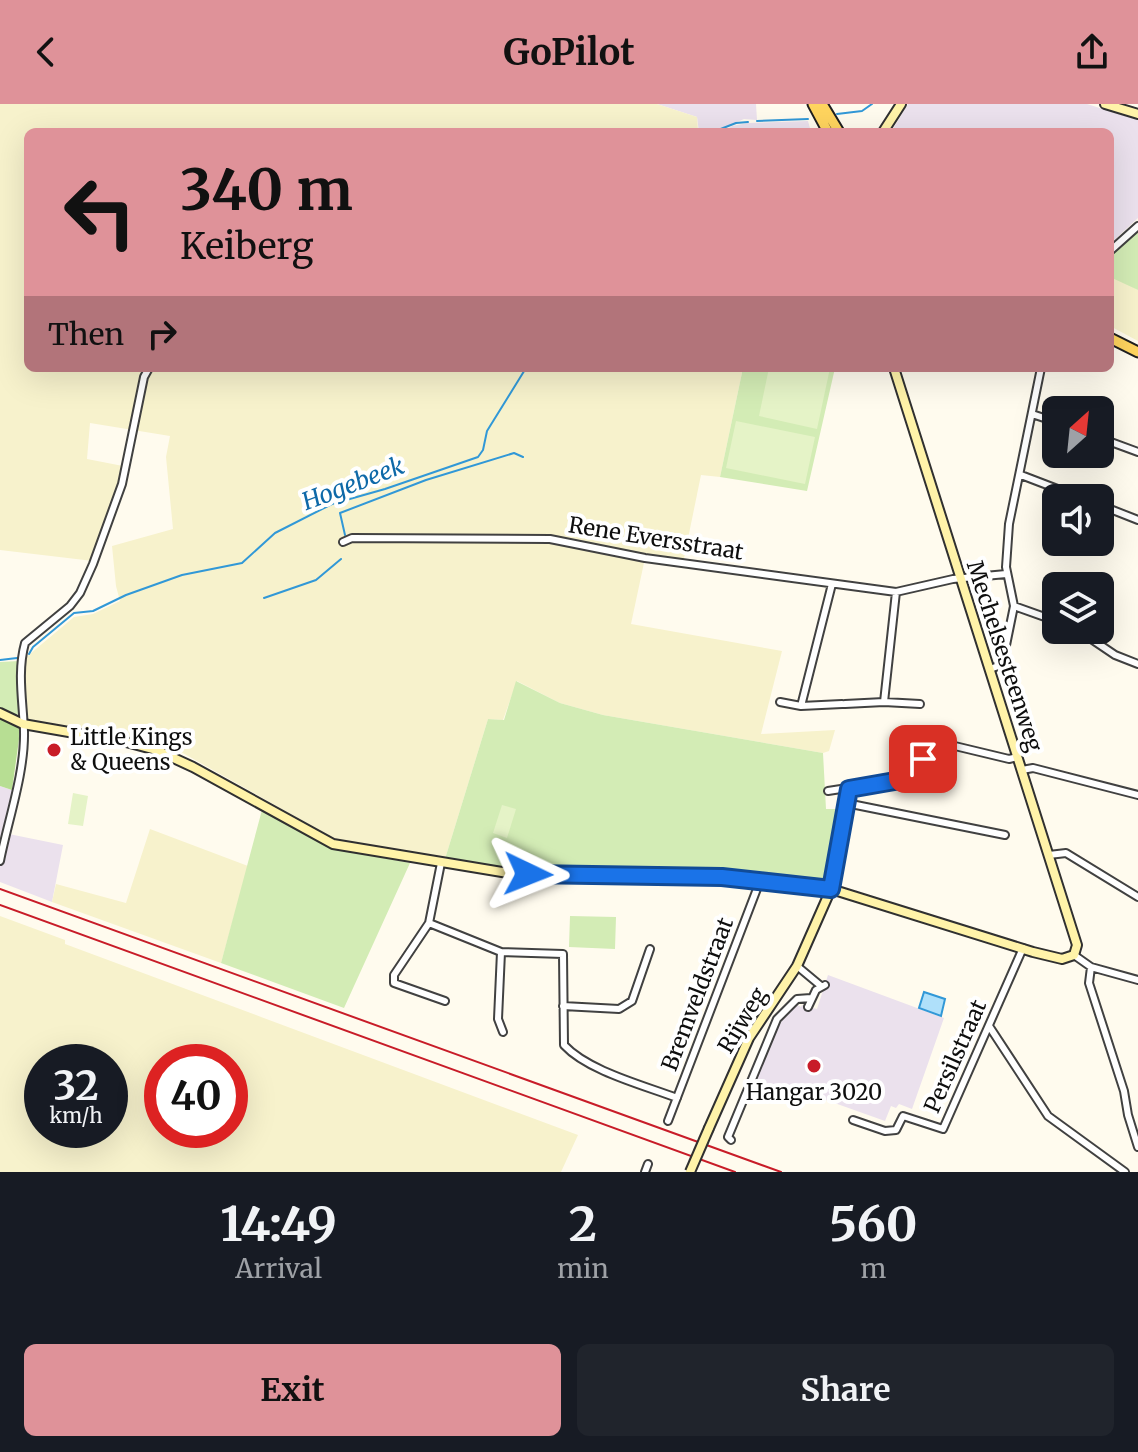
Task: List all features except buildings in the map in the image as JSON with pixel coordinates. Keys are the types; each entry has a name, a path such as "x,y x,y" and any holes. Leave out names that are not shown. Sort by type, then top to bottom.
{"main road":[{"path":"814,104 828,128"},
{"path":"822,104 837,128"},
{"path":"1114,342 1138,354"}],"street":[{"path":"883,128 901,104"},
{"path":"1105,104 1138,114"},
{"path":"1114,247 1138,226"},
{"path":"0,861 3,833 16,790 23,724 21,699 25,643 70,606 80,593 122,484 147,372"},
{"name":"Mechelsesteenweg","path":"895,372 1077,945 1074,955"},
{"path":"990,669 1001,665 1003,660 1014,606 1006,574 1009,524 1040,372"},
{"path":"1032,414 1042,417"},
{"path":"1114,443 1138,452"},
{"path":"1021,475 1044,484"},
{"path":"1114,511 1138,520"},
{"name":"Rene Eversstraat","path":"343,542 352,538 550,539 645,558 896,592 1006,574"},
{"path":"801,706 832,584"},
{"path":"884,702 896,592"},
{"path":"1014,606 1042,616"},
{"path":"1099,644 1115,655 1138,664"},
{"path":"780,702 801,706 884,702 920,704"},
{"path":"0,713 23,724 156,750 333,844 521,874 722,877 831,889 1062,959 1074,955 1091,967 1138,980"},
{"path":"828,791 912,778 934,741 1009,759 1018,757"},
{"path":"1022,770 1033,768 1138,795"},
{"path":"831,889 849,789"},
{"path":"846,803 1005,835"},
{"path":"1049,855 1066,853 1138,897"},
{"path":"441,863 429,923 394,975 394,983 445,1001"},
{"name":"Bremveldstraat","path":"668,1121 760,881"},
{"name":"Rijweg","path":"690,1172 749,1038 797,966 831,889"},
{"path":"429,923 501,952 563,954 564,1045 603,1069 677,1098"},
{"name":"Persilstraat","path":"853,1120 885,1131 896,1130 903,1116 943,1129 1023,948"},
{"path":"563,1006 619,1009 632,1001 650,949"},
{"path":"501,952 498,1019 503,1032"},
{"path":"797,966 823,985 811,998 808,1007"},
{"path":"1091,967 1089,983 1124,1091 1138,1147"},
{"path":"731,1140 728,1137 777,1019 797,999 811,998"},
{"path":"989,1026 1048,1116 1125,1172"},
{"path":"645,1172 648,1164"}],"shaded area":[{"path":"0,104 657,104 697,117 698,128 24,128 24,372 742,372 720,477 701,475 683,563 645,558 631,624 782,651 761,734 835,730 829,751 823,753 603,715 560,703 517,681 503,720 488,719 445,859 335,839 181,752 150,738 65,729 27,721 24,716 24,659 74,617 93,614 120,601 112,546 173,529 166,457 170,436 90,423 87,459 123,466 112,510 93,561 0,550"},
{"path":"657,104 756,104 757,120 744,119 720,128 698,128 697,117"},
{"path":"908,104 1087,104 1138,120 1138,218 1114,240 1114,128 893,128"},
{"path":"808,121 810,128 729,128 748,123"},
{"path":"1114,277 1138,290 1138,341 1114,328"},
{"path":"0,786 12,790 4,833 63,845 52,902 0,882"},
{"path":"150,829 248,866 221,963 52,902 56,884 126,903"},
{"path":"0,916 65,940 65,944 578,1135 561,1172 0,1172"},
{"path":"828,975 944,1018 912,1109 899,1104 896,1108 891,1106 885,1121 784,1085 781,1092 755,1078 769,1041 785,1016 796,1004 817,1009"}],"green space":[{"path":"1138,230 1138,290 1114,279 1114,251"},
{"path":"742,372 834,372 807,491 720,477"},
{"path":"768,372 829,372 817,429 759,416"},
{"path":"736,421 815,437 805,484 726,468"},
{"path":"19,661 18,714 14,716 0,710 0,662"},
{"path":"516,681 560,703 603,715 823,753 826,809 848,809 829,884 738,874 525,870 445,859 488,719 504,720"},
{"path":"0,715 16,723 20,732 12,790 0,786"},
{"path":"73,793 88,796 83,826 68,824"},
{"path":"502,805 516,809 507,838 493,833"},
{"path":"262,810 332,848 410,863 344,1008 221,963"},
{"path":"570,916 616,917 615,949 569,947"}],"water":[{"path":"924,992 945,999 941,1016 919,1008"}],"waterway":[{"path":"837,114 862,111 872,104"},
{"path":"757,121 808,119"},
{"name":"Hogebeek","path":"723,128 748,122"},
{"name":"Hogebeek","path":"29,654 33,647 74,613 93,611 126,595 182,575 242,563 275,533 332,504 478,457 483,450 487,431 524,372"},
{"path":"345,535 340,513 426,480 514,453 523,457"},
{"path":"264,598 316,580 341,559"},
{"name":"Hogebeek","path":"0,660 17,658"}],"railway":[{"path":"0,889 781,1172"},
{"path":"0,905 735,1172"}],"place":[{"name":"Little Kings & Queens","path":"54,750"},
{"name":"Hangar 3020","path":"814,1066"}],"route":[{"path":"528,874 722,877 831,889 849,789 912,778 923,759"}]}
